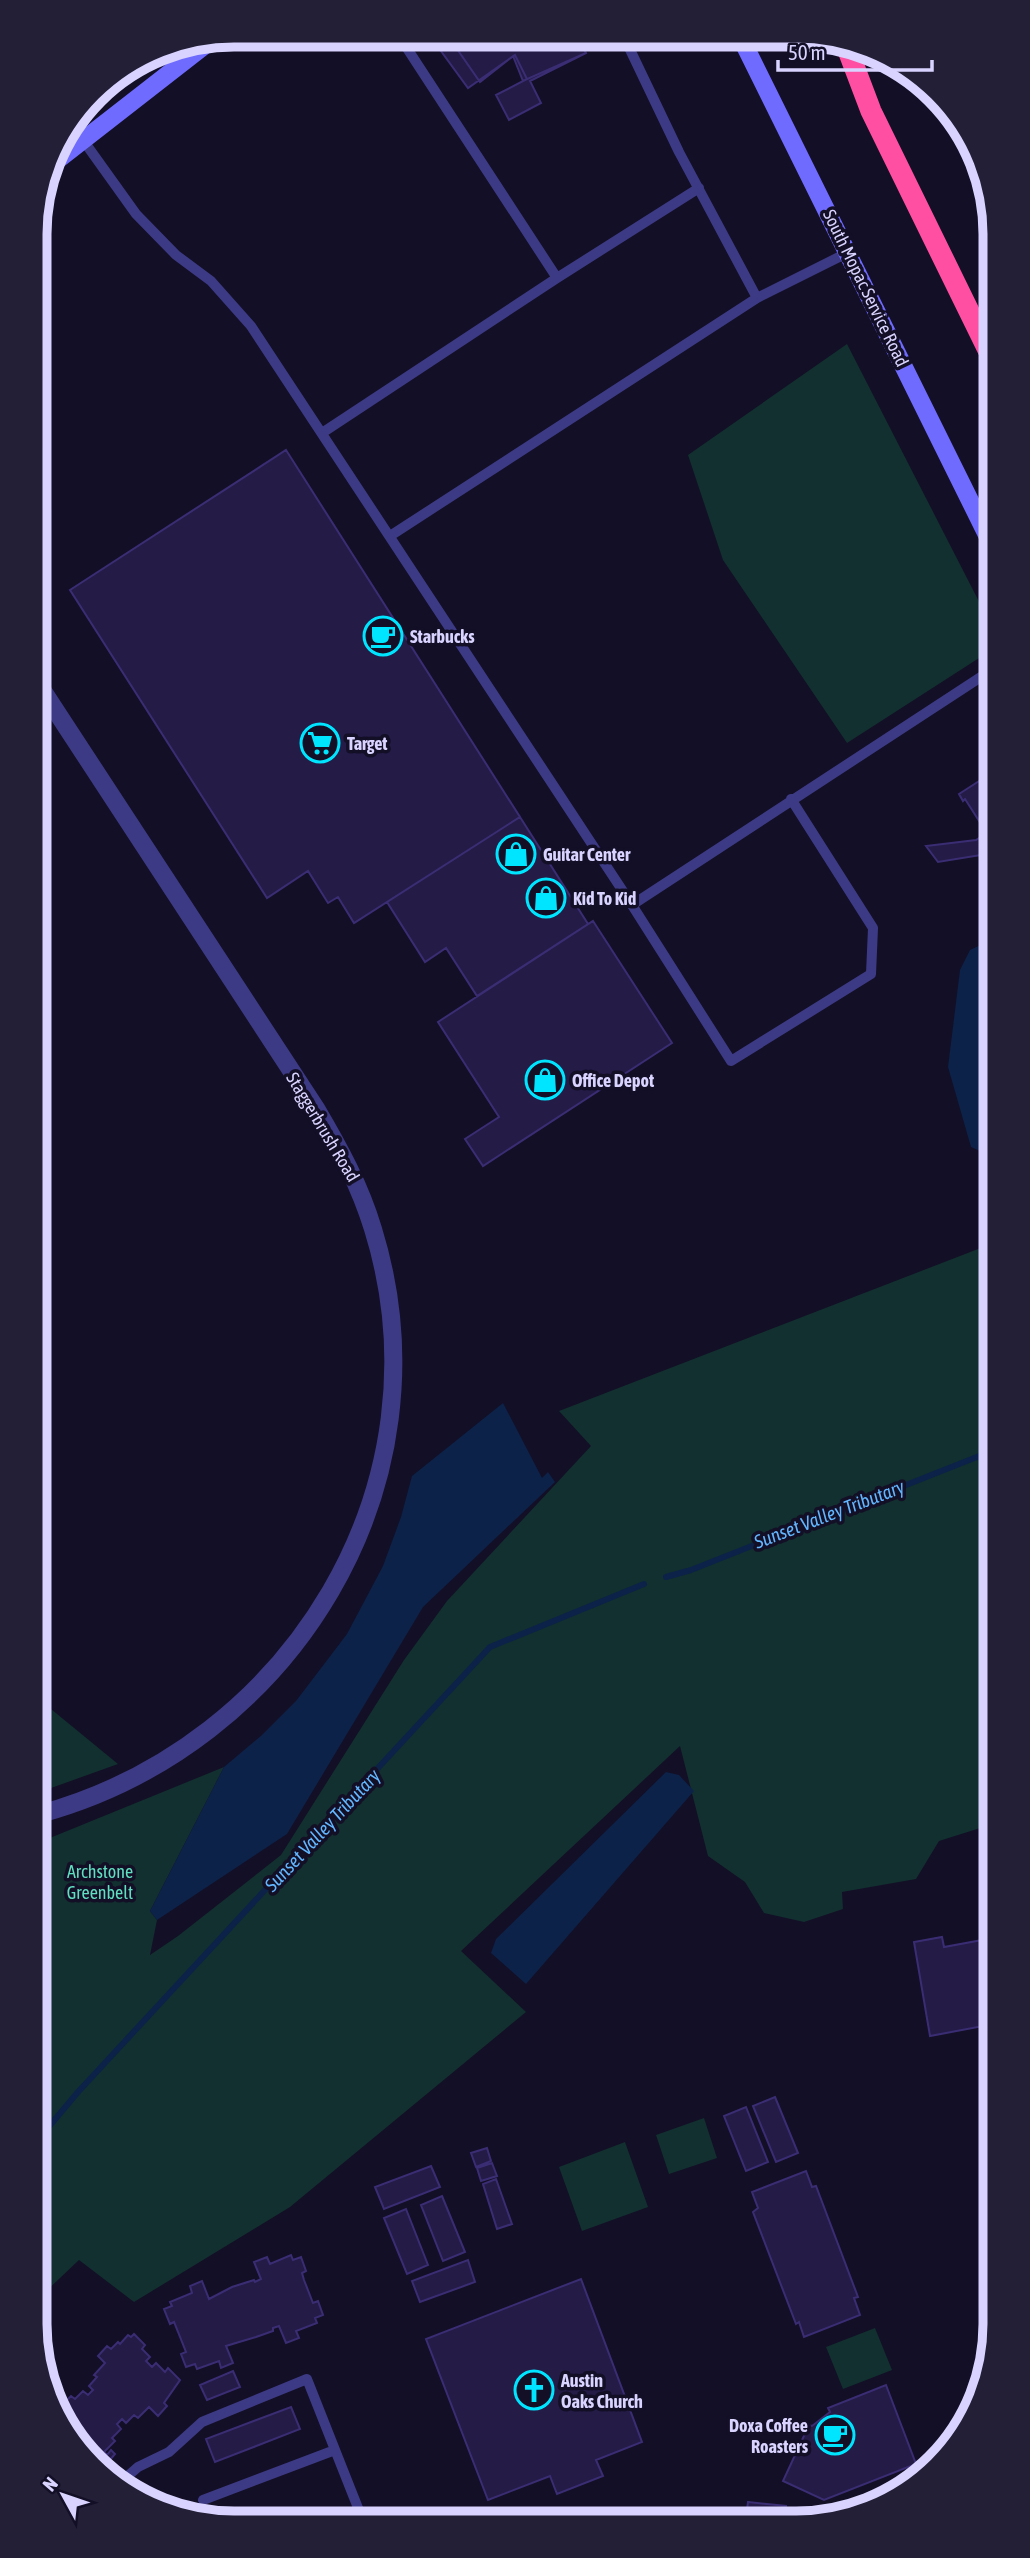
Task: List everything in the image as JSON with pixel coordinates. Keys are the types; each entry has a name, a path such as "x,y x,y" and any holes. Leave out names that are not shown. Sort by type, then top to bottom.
{"highway":[{"path":"850,56 871,111 983,340"}],"main road":[{"name":"South Mopac Service Road","path":"746,47 983,527"},
{"path":"66,154 197,51"}],"street":[{"name":"Staggerbrush Road","path":"47,1812 96,1796 161,1765 219,1724 268,1678 288,1655 326,1600 348,1558 369,1506 386,1436 392,1360 388,1297 382,1263 366,1208 348,1162 317,1110 48,698"}],"lane":[{"path":"406,47 557,278"},
{"path":"629,47 757,298"},
{"path":"83,140 136,214 176,255 211,281 251,326 632,905 731,1061 872,974 873,928 791,799"},
{"path":"322,433 699,188"},
{"path":"390,536 757,298 849,253"},
{"path":"632,905 983,676"},
{"path":"127,2477 138,2467 169,2452 202,2422 307,2379 359,2511"},
{"path":"203,2500 335,2450"}],"green space":[{"path":"847,344 983,609 983,656 847,743 723,560 688,455"},
{"name":"Archstone Greenbelt","path":"983,1247 982,1827 939,1841 916,1879 842,1892 843,1909 804,1922 764,1913 745,1882 708,1856 680,1746 461,1951 526,2012 290,2207 134,2302 79,2260 47,2290 47,1839 224,1767 150,1911 157,1920 150,1955 281,1855 404,1660 447,1601 591,1446 559,1411"},
{"path":"47,1706 118,1764 47,1789"},
{"path":"704,2118 717,2158 669,2174 656,2135"},
{"path":"625,2142 648,2207 582,2231 559,2167"},
{"path":"875,2328 892,2370 843,2389 826,2347"}],"water":[{"path":"983,944 983,1149 980,1151 971,1147 948,1067 960,970 970,950"},
{"path":"503,1403 542,1478 548,1472 555,1482 423,1607 287,1834 157,1920 150,1911 224,1767 296,1701 347,1634 383,1566 401,1517 412,1476"},
{"path":"666,1772 679,1775 694,1791 526,1984 491,1953 496,1939"}],"building":[{"path":"438,47 583,47 586,53 530,81 541,103 509,120 496,95 527,79 515,55 468,88"},
{"path":"456,47 583,47 586,53 523,81 513,56 480,82"},
{"name":"Target","path":"286,450 520,817 354,923 338,897 328,903 308,871 267,898 70,590"},
{"path":"983,779 983,827 965,799 963,801 959,794"},
{"path":"520,817 588,924 477,996 446,948 425,962 387,902"},
{"path":"983,836 983,855 938,862 926,846 976,840"},
{"name":"Office Depot","path":"593,921 672,1043 483,1166 465,1139 499,1117 438,1022"},
{"path":"942,1937 944,1947 982,1940 982,2026 930,2036 914,1942"},
{"path":"775,2097 798,2153 776,2162 753,2106"},
{"path":"746,2107 768,2162 746,2171 724,2116"},
{"path":"487,2148 491,2161 476,2167 471,2153"},
{"path":"492,2163 497,2176 481,2181 477,2168"},
{"path":"431,2166 440,2187 384,2209 375,2187"},
{"path":"806,2171 812,2187 816,2186 858,2297 854,2298 860,2315 804,2337 799,2322 796,2324 753,2212 758,2208 752,2192"},
{"path":"496,2179 512,2224 497,2229 483,2184"},
{"path":"442,2196 465,2252 443,2261 421,2205"},
{"path":"406,2209 428,2265 407,2274 384,2218"},
{"path":"291,2255 293,2260 301,2257 306,2271 302,2273 304,2280 313,2303 318,2301 323,2315 315,2318 317,2323 296,2331 299,2338 286,2343 279,2326 273,2328 273,2331 226,2346 233,2363 221,2368 219,2361 197,2369 195,2364 186,2367 181,2354 186,2352 174,2322 170,2324 164,2309 172,2306 170,2302 192,2293 190,2286 202,2281 209,2299 232,2287 254,2280 255,2282 261,2279 254,2262 267,2257 270,2264"},
{"path":"468,2260 475,2282 420,2302 412,2281"},
{"name":"Austin Oaks Church","path":"581,2279 642,2442 596,2460 603,2476 557,2494 550,2476 488,2500 426,2339"},
{"path":"134,2334 145,2345 142,2349 150,2357 146,2361 152,2367 156,2363 165,2372 168,2368 180,2380 164,2403 167,2406 158,2416 149,2407 138,2418 134,2415 126,2423 122,2419 117,2424 121,2429 112,2438 115,2441 104,2452 107,2455 111,2450 115,2454 109,2462 79,2428 65,2402 71,2396 75,2399 83,2391 88,2395 93,2390 89,2386 97,2377 94,2375 105,2363 98,2356 107,2346 111,2349 128,2335 131,2337"},
{"path":"233,2371 240,2387 207,2400 200,2385"},
{"path":"886,2385 916,2464 824,2500 783,2481 809,2425 812,2426 830,2412 828,2408"},
{"path":"291,2407 300,2429 215,2462 206,2439"},
{"path":"748,2502 786,2506 786,2511 747,2511"}],"waterway":[{"name":"Sunset Valley Tributary","path":"666,1577 691,1570 982,1455"},
{"name":"Sunset Valley Tributary","path":"47,2129 78,2092 490,1647 644,1584"}],"place":[{"name":"Starbucks","path":"383,636"},
{"name":"Target","path":"320,743"},
{"name":"Guitar Center","path":"516,854"},
{"name":"Kid To Kid","path":"546,898"},
{"name":"Office Depot","path":"545,1080"},
{"name":"Austin Oaks Church","path":"534,2390"},
{"name":"Doxa Coffee Roasters","path":"835,2435"}]}
